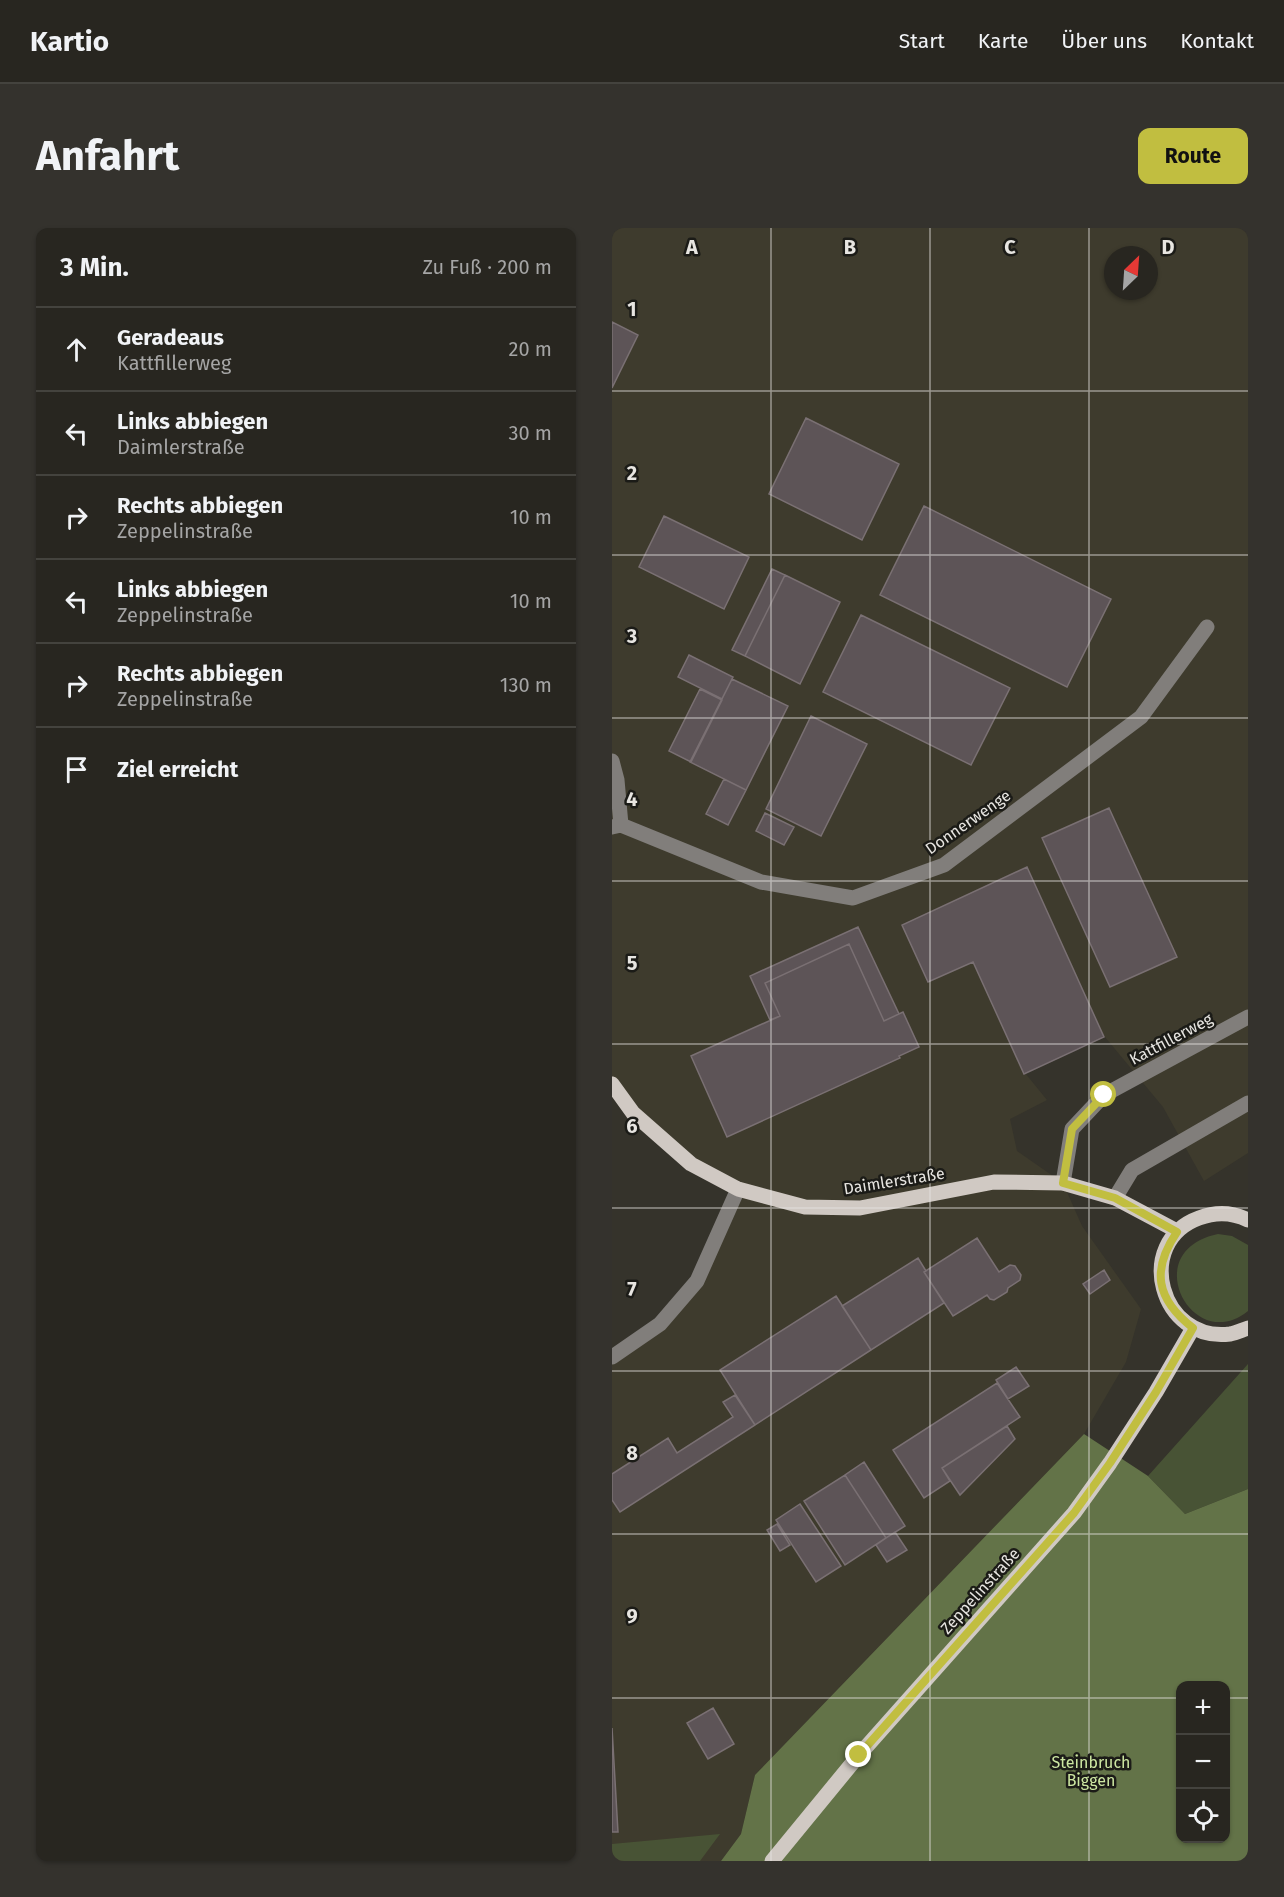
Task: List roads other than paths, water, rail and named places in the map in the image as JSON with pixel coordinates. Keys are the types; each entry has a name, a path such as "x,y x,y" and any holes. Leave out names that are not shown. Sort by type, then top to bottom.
{"main road":[{"name":"Daimlerstraße","path":"612,1084 633,1113 692,1164 738,1189 805,1207 860,1208 994,1182 1063,1183 1115,1198 1177,1232"},
{"path":"1248,1220 1228,1214 1210,1214 1192,1221 1177,1232 1167,1247 1161,1265 1161,1283 1167,1301 1178,1316 1193,1328 1211,1334 1231,1334 1248,1328"},
{"name":"Zeppelinstraße","path":"772,1861 859,1755 1074,1513 1156,1392 1193,1328"}],"street":[{"name":"Donnerwenge","path":"612,761 617,780 617,826 761,882 853,898 944,865 1141,717 1207,627"},
{"name":"Kattfillerweg","path":"1063,1183 1072,1129 1104,1095 1248,1017"},
{"path":"1115,1198 1132,1170 1248,1103"},
{"path":"612,1357 660,1324 697,1281 738,1189"}],"park label":[{"name":"Steinbruch Biggen","path":"1091,1771"}]}
